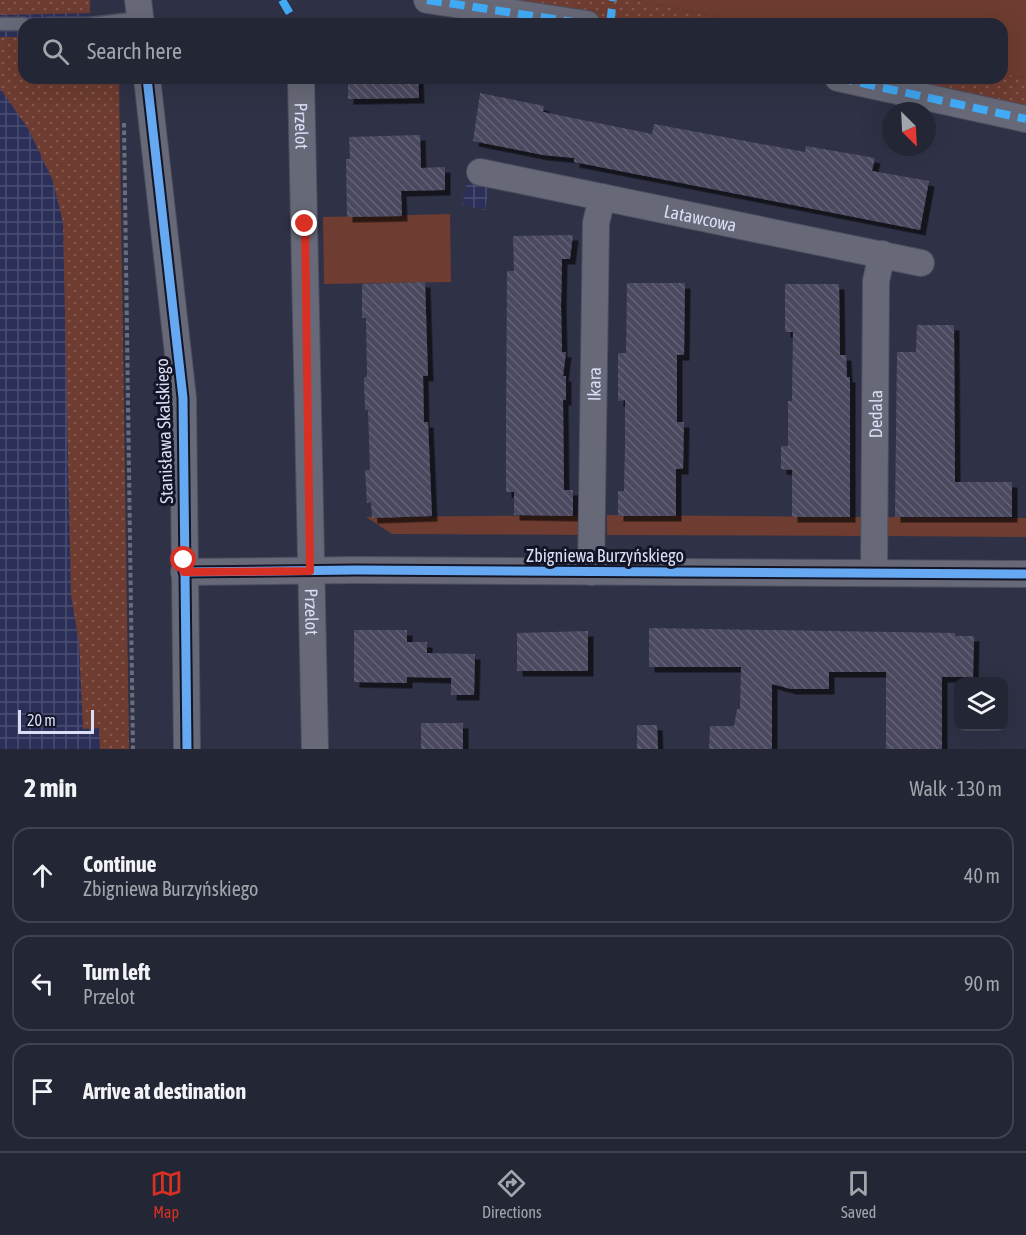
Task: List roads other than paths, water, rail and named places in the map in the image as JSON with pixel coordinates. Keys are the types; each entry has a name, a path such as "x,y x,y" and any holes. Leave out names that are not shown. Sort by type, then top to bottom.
{"street":[{"path":"426,0 546,18"},
{"name":"Stanisława Skalskiego","path":"148,84 183,398 187,749"},
{"name":"Przelot","path":"301,84 315,749"},
{"path":"866,84 1026,119"},
{"name":"Latawcowa","path":"480,172 921,263"},
{"name":"Ikara","path":"591,572 596,223 602,197"},
{"name":"Dedala","path":"874,573 876,281 882,254"},
{"name":"Zbigniewa Burzyńskiego","path":"184,572 1026,574"}],"lane":[{"path":"120,18 140,14"},
{"path":"0,24 18,24"}]}
